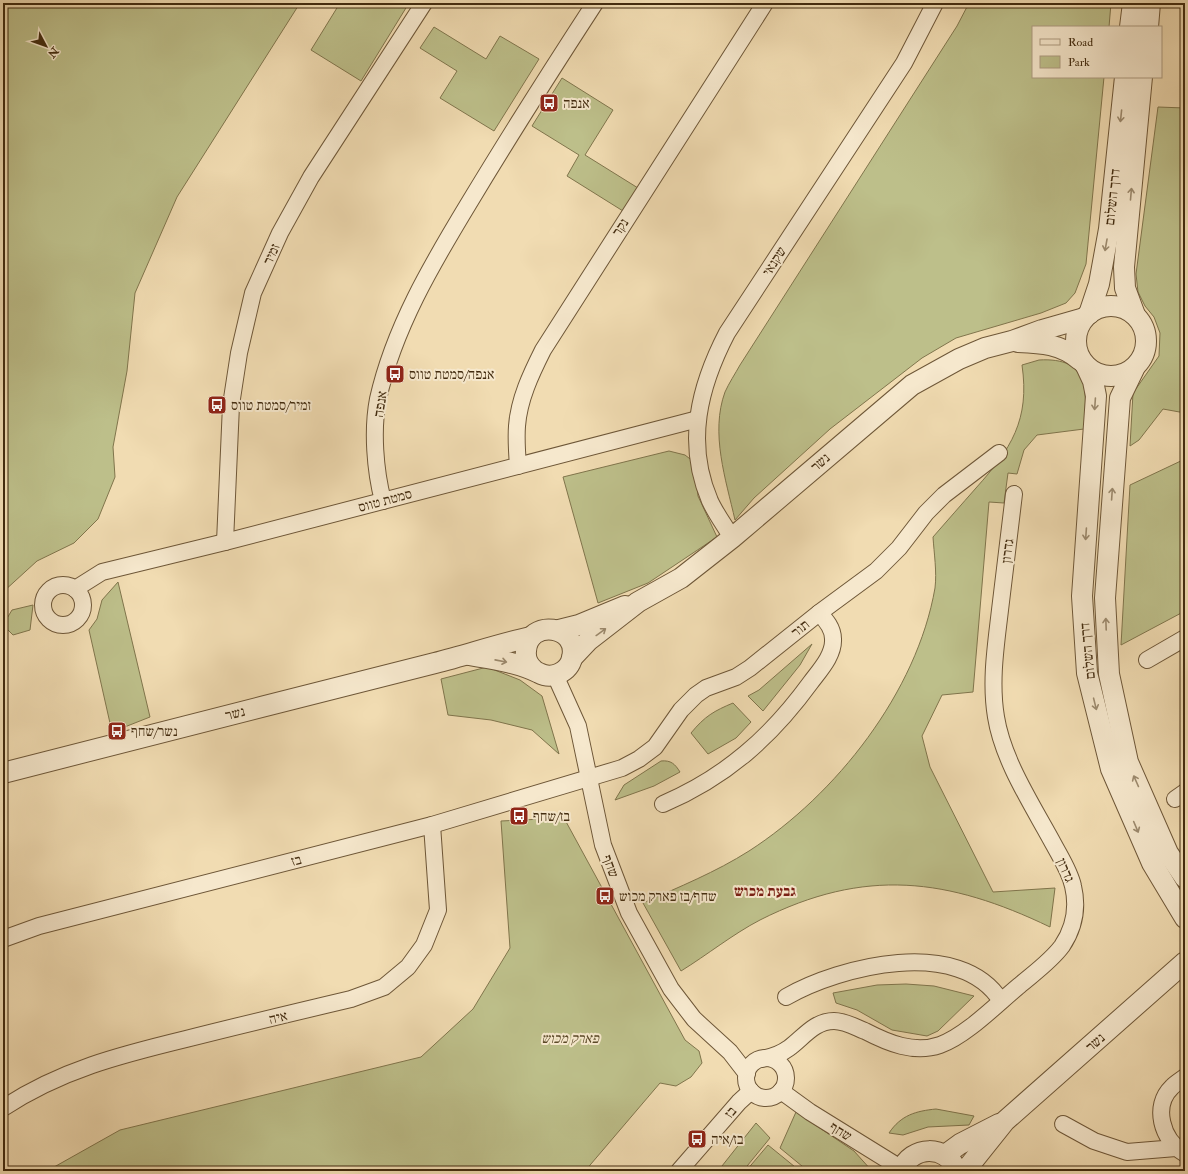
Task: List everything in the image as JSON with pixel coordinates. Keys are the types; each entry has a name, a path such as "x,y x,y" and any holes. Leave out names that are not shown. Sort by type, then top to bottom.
{"street":[{"name":"זמיר","path":"225,542 231,406 239,353 253,293 280,233 311,177 424,3"},
{"name":"אנפה","path":"383,501 378,482 376,460 378,406 396,339 432,266 499,152 594,3"},
{"name":"נקר","path":"518,466 517,424 529,377 543,350 765,3"},
{"name":"שקנאי","path":"732,538 710,502 704,483 697,443 698,419 706,380 727,333 904,63 935,3"},
{"path":"1130,26 1133,3"},
{"path":"1148,26 1150,3"},
{"name":"דרך השלום","path":"1087,316 1099,284 1109,229 1125,78"},
{"name":"דרך השלום","path":"1135,315 1125,288 1124,267 1142,78"},
{"path":"1109,306 1125,308 1135,315 1144,328 1147,344 1141,360 1134,369 1124,374 1108,377 1098,374 1083,363 1076,349 1076,338 1078,328 1087,316 1098,308 1109,306"},
{"name":"נשר","path":"572,658 589,640 638,602 681,578 732,538 912,385 959,359 985,348 1012,342 1042,330 1087,316"},
{"name":"נשר","path":"1012,342 1052,344 1071,351 1083,363"},
{"name":"דרך השלום","path":"1083,363 1093,381 1096,396 1082,596 1087,673 1111,768 1152,863 1185,918"},
{"name":"דרך השלום","path":"1134,369 1120,398 1105,598 1107,662 1128,762 1168,853 1185,878"},
{"name":"סמטת טווס","path":"75,589 102,572 225,542 698,419"},
{"name":"תור","path":"588,780 622,768 648,754 662,739 681,710 696,695 706,688 736,676 750,668 819,613 876,571 899,548 921,519 940,500 999,453"},
{"name":"גדרון","path":"761,1060 778,1055 816,1026 832,1021 846,1023 894,1044 914,1048 932,1047 946,1043 958,1036 1046,964 1062,946 1071,927 1076,907 1070,876 1011,764 996,720 993,692 994,660 1014,494"},
{"name":"נשר","path":"558,630 579,625 620,607 638,602"},
{"path":"663,804 702,785 737,762 768,734 800,697 824,663 833,646 834,640 830,627 819,613"},
{"path":"544,629 558,630 570,640 573,650 572,658 564,670 555,675 544,675 534,670 529,664 526,654 526,647 531,637 544,629"},
{"name":"נשר","path":"3,773 141,736 468,655 494,645 531,637"},
{"path":"1147,660 1185,638"},
{"name":"נשר","path":"468,655 508,662 534,670"},
{"name":"שחף","path":"555,675 578,726 588,780 603,845 629,913 671,989 694,1019 730,1052 747,1074"},
{"name":"בז","path":"3,939 39,926 432,825 588,780"},
{"name":"איה","path":"3,1108 23,1095 67,1073 120,1056 351,999 384,987 408,967 424,945 438,910 432,825"},
{"path":"786,997 806,986 837,974 891,962 946,966 968,972 987,983 994,990 1001,1001"},
{"name":"נשר","path":"965,1171 1005,1121 1185,962"},
{"name":"גדרון","path":"786,1075 789,1058 797,1041"},
{"path":"730,1052 761,1060"},
{"path":"771,1059 779,1063 786,1075 785,1084 781,1091 774,1096 765,1098 756,1095 751,1091 747,1083 747,1074 754,1063 761,1060 771,1059"},
{"path":"1180,1151 1164,1133 1161,1119 1164,1100 1172,1087 1185,1077"},
{"name":"בז","path":"679,1171 739,1102 751,1091"},
{"name":"שחף","path":"781,1091 810,1112 901,1170"},
{"name":"נשר","path":"945,1155 960,1144 1005,1121"},
{"path":"1063,1124 1094,1141 1127,1152 1180,1151"},
{"path":"901,1170 910,1158 923,1151 936,1151 945,1155 952,1161 957,1171"}],"green space":[{"path":"3,3 300,3 177,197 135,293 127,371 113,447 115,477 98,519 74,543 37,561 3,592"},
{"path":"340,3 409,3 361,81 311,50"},
{"path":"969,3 1111,3 1109,26 1032,26 1032,78 1104,78 1086,264 1075,293 1066,303 1041,313 956,338 922,358 830,429 754,498 735,520 724,473 719,440 721,408 725,392 740,365 957,26"},
{"path":"434,27 486,59 500,36 539,59 494,131 440,98 457,71 420,48"},
{"path":"562,78 613,110 585,155 638,188 623,211 567,176 579,155 532,126"},
{"path":"1158,107 1185,108 1185,413 1163,409 1139,440 1130,446 1133,393 1159,356 1160,333 1154,317 1145,306 1138,292 1136,274"},
{"path":"1039,360 1056,361 1068,364 1076,370 1082,379 1085,389 1084,429 1037,435 1024,450 1017,474 1008,473 1004,503 989,502 973,692 942,695 922,736 930,767 993,892 1055,888 1050,927 1013,910 941,889 906,885 871,886 835,892 798,903 760,920 681,971 643,903 724,866 749,851 781,828 812,801 841,771 868,738 891,702 911,665 925,627 936,582 933,537 988,474 1008,446 1020,418 1023,402 1024,384 1022,365"},
{"path":"669,451 685,455 694,462 698,496 717,537 648,583 598,603 563,477"},
{"path":"1185,459 1185,611 1121,645 1130,485"},
{"path":"118,582 150,717 112,732 89,630 97,619 102,600"},
{"path":"33,605 30,630 13,635 3,625 12,610"},
{"path":"812,644 800,665 763,711 748,696 759,690"},
{"path":"487,667 520,680 542,696 559,754 532,730 491,720 448,715 441,679"},
{"path":"733,703 751,722 736,738 708,754 691,733 710,715"},
{"path":"661,761 672,763 680,772 654,786 615,800 624,785"},
{"name":"פארק מכוש","path":"564,818 685,1040 699,1051 702,1063 691,1077 676,1086 660,1083 585,1171 47,1171 120,1130 421,1057 473,1009 510,948 501,821"},
{"path":"906,984 934,986 974,996 938,1031 927,1036 892,1030 857,1010 836,1003 833,993 877,985"},
{"path":"936,1109 974,1116 969,1125 928,1127 903,1135 889,1133 904,1118 922,1111"},
{"path":"796,1112 854,1151 872,1171 808,1171 780,1148"},
{"path":"756,1123 770,1138 743,1171 718,1171"},
{"path":"768,1145 800,1171 746,1171"}],"place":[{"name":"אנפה","path":"549,103"},
{"name":"אנפה/סמטת טווס","path":"395,374"},
{"name":"זמיר/סמטת טווס","path":"217,405"},
{"name":"נשר/שחף","path":"117,731"},
{"name":"בז/שחף","path":"519,816"},
{"name":"שחף/בז פארק מכוש","path":"605,896"},
{"name":"בז/איה","path":"697,1139"}],"district":[{"name":"גבעת מכוש","path":"765,891"}]}
